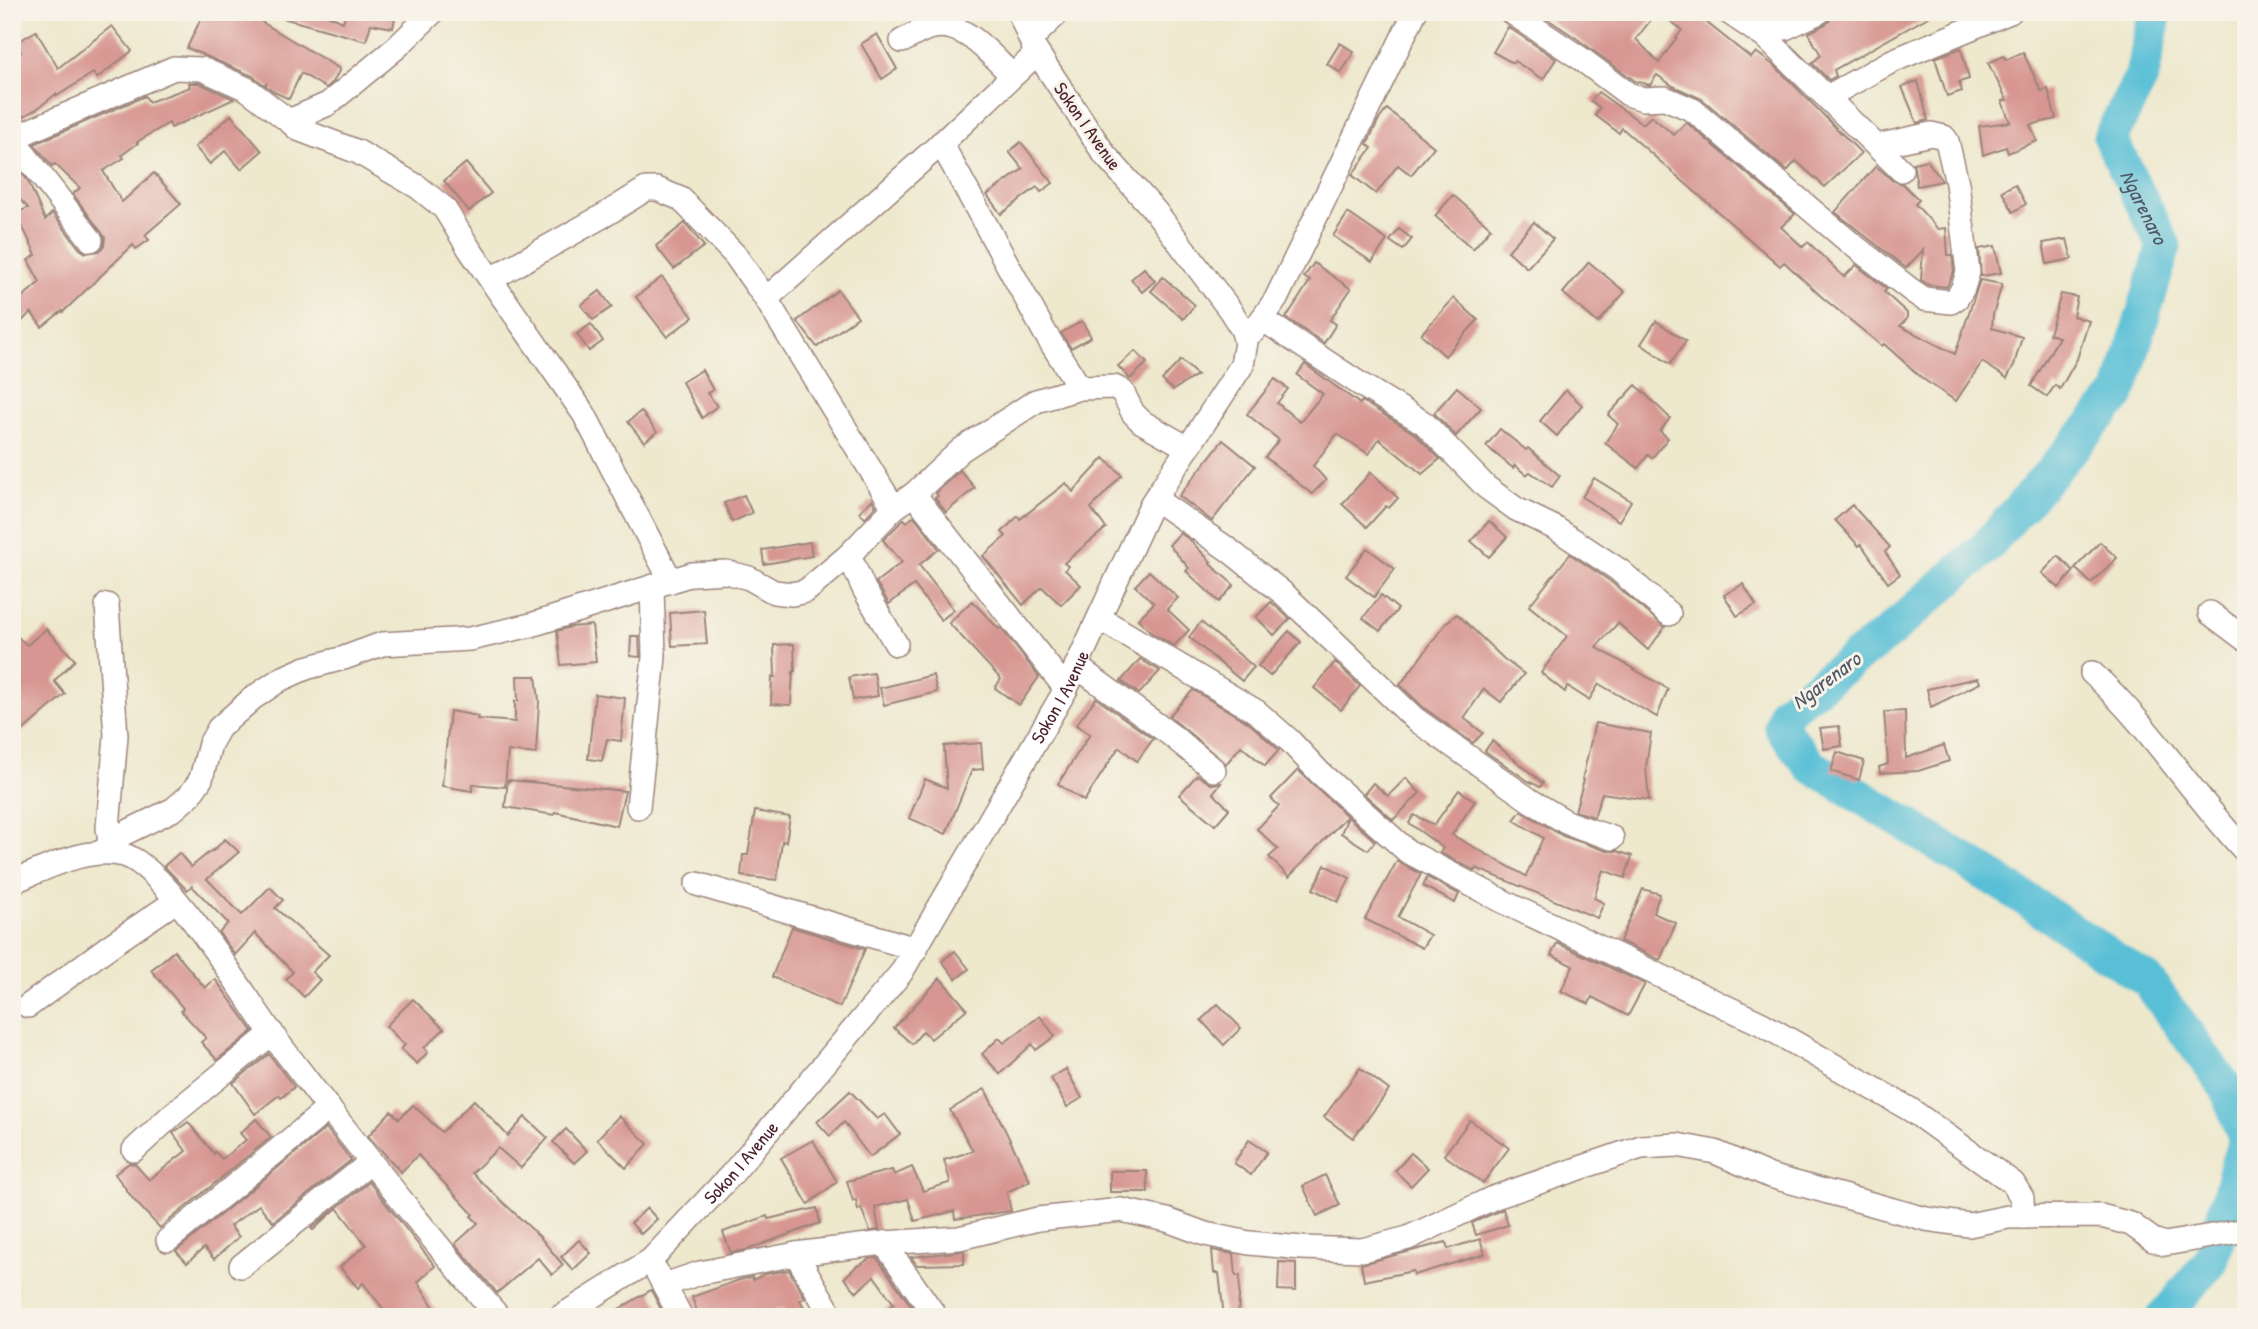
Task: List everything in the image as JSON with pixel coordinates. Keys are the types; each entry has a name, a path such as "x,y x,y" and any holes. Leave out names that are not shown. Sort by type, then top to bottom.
{"street":[{"path":"289,121 328,104 397,47 433,12"},
{"name":"Sokon I Avenue","path":"560,1317 651,1260 731,1175 901,973 1066,689 1155,499 1242,365 1246,342 1242,329 1230,310 1156,212 1105,155 1034,46 1019,12"},
{"path":"766,299 940,144 1012,75 1059,12"},
{"path":"1246,342 1276,299 1415,12"},
{"path":"1511,12 1628,94 1643,99 1665,98 1693,110 1849,242 1911,290 1924,299 1951,302 1964,288 1968,272 1957,183 1947,141 1944,137 1931,134 1877,146"},
{"path":"1728,12 1759,33 1901,170"},
{"path":"1759,33 1785,28 1819,12"},
{"path":"1827,97 1892,61 2010,12"},
{"path":"902,41 933,27 951,28 967,34 1012,75"},
{"path":"91,240 12,138 174,68 202,69 247,89 298,129 358,152 418,187 444,208 584,414 662,584 638,807"},
{"path":"940,144 1045,333 1080,388"},
{"path":"491,279 608,213 646,188 657,189 681,199 735,255 766,299 894,509"},
{"path":"1262,319 1424,424 1486,488 1516,509 1555,528 1619,570 1669,614"},
{"path":"12,882 107,848 131,830 174,808 190,795 201,779 210,744 219,728 241,707 281,679 306,668 344,659 382,644 470,639 531,625 692,574 726,572 749,578 774,592 792,594 806,591 849,555 894,509 961,450 1036,401 1080,388 1114,387 1122,391 1133,413 1142,422 1188,448"},
{"path":"914,494 1066,689"},
{"path":"1155,499 1229,550 1284,594 1415,719 1568,823 1612,838"},
{"path":"849,555 864,589 896,644"},
{"path":"107,604 116,736 107,848"},
{"path":"2210,613 2246,640"},
{"path":"1099,618 1257,712 1290,741 1320,773 1408,851 1512,906 1762,1024 1911,1110 2013,1183 2022,1198 2023,1217"},
{"path":"1076,666 1214,770"},
{"path":"2092,673 2121,700 2183,779 2246,852"},
{"path":"107,848 140,864 176,901 328,1108 499,1317"},
{"path":"697,884 916,949"},
{"path":"28,1006 176,901"},
{"path":"134,1150 173,1114 272,1033"},
{"path":"168,1240 328,1108"},
{"path":"664,1285 700,1273 796,1254 884,1243 959,1238 1038,1219 1121,1210 1167,1220 1205,1234 1249,1243 1362,1250 1408,1238 1493,1198 1641,1147 1677,1144 1715,1152 1770,1176 1926,1219 1969,1225 2023,1217 2101,1216 2131,1224 2153,1241 2165,1244 2246,1230"},
{"path":"241,1266 371,1162"},
{"path":"884,1243 936,1317"},
{"path":"796,1254 832,1317"},
{"path":"651,1260 681,1317"}],"building":[{"path":"204,12 245,12 340,69 326,88 301,73 289,99 274,92 265,85 267,83 264,85 253,76 187,48"},
{"path":"280,12 321,12 343,22 346,12 396,12 393,28 371,24 366,41 279,17"},
{"path":"1537,12 1657,12 1636,39 1659,63 1682,30 1659,12 1714,12 1706,22 1751,58 1756,52 1776,67 1861,153 1825,187 1796,161 1787,171 1702,99 1673,86 1657,75 1650,85 1635,81"},
{"path":"1833,12 1937,12 1834,70 1836,76 1829,80 1812,63 1821,55 1808,33 1826,24"},
{"path":"112,26 132,51 97,78 93,73 12,123 12,60 21,52 16,43 36,31 58,68"},
{"path":"1508,27 1556,59 1543,79 1493,52"},
{"path":"877,34 897,69 882,79 861,44"},
{"path":"1340,43 1354,52 1341,73 1327,64"},
{"path":"1961,48 1969,79 1959,82 1962,91 1947,96 1935,58"},
{"path":"2023,52 2041,91 2048,89 2056,119 2030,125 2037,141 2008,153 2006,147 1983,155 1979,126 2010,122 2002,101 2007,100 1988,63 2004,56 2006,60"},
{"path":"1918,81 1928,120 1917,123 1902,87"},
{"path":"189,83 199,83 234,99 171,128 169,123 137,142 122,155 124,158 103,171 122,202 154,173 181,204 145,235 149,240 136,249 133,245 63,312 42,327 31,312 22,321 12,312 12,292 20,299 40,282 28,260 36,255 16,213 28,208 12,191 12,161 28,181 45,220 52,213 80,249 86,253 99,251 104,246 105,237 73,194 80,188 55,164 52,166 34,144 145,96 149,102 190,87"},
{"path":"1598,92 1643,124 1651,116 1674,135 1686,122 1795,214 1781,227 1803,247 1808,242 1844,277 1856,265 1887,289 1884,292 1907,313 1907,319 1900,326 1955,354 1980,280 2002,284 1992,328 2022,337 2014,365 2007,378 1982,362 1956,401 1923,379 1884,344 1882,346 1823,298 1784,262 1780,266 1622,128 1619,133 1595,115 1600,108 1591,101"},
{"path":"1387,109 1434,147 1411,175 1398,165 1376,194 1352,175 1372,148 1367,144"},
{"path":"231,115 262,151 241,169 225,151 210,164 195,147"},
{"path":"1021,142 1053,183 1041,192 1037,187 1001,214 987,195 1023,169 1009,152"},
{"path":"1927,160 1942,181 1917,186 1913,163"},
{"path":"466,163 491,193 469,211 444,181"},
{"path":"1876,166 1892,180 1903,184 1919,200 1915,204 1938,229 1946,228 1948,255 1952,255 1954,271 1947,287 1929,285 1921,280 1923,250 1906,268 1835,212"},
{"path":"2015,184 2026,204 2013,212 2002,191"},
{"path":"1453,195 1491,228 1473,249 1435,216"},
{"path":"1348,213 1387,240 1372,262 1333,236"},
{"path":"1534,222 1553,239 1527,268 1508,251"},
{"path":"685,223 704,246 674,269 656,246"},
{"path":"1399,229 1412,239 1403,250 1390,241"},
{"path":"2067,239 2072,259 2047,264 2043,243"},
{"path":"1995,246 2001,273 1981,276 1979,249"},
{"path":"1589,262 1625,292 1598,323 1563,293"},
{"path":"1314,263 1351,289 1330,320 1336,324 1324,343 1286,318 1310,281 1304,277"},
{"path":"1144,268 1155,281 1142,292 1131,279"},
{"path":"662,277 693,317 667,337 636,297"},
{"path":"1163,277 1195,305 1183,319 1151,291"},
{"path":"838,290 858,317 817,347 797,321"},
{"path":"600,291 612,307 593,320 581,305"},
{"path":"2061,294 2077,297 2073,316 2089,321 2077,359 2060,389 2055,385 2047,397 2031,386 2059,337 2049,334"},
{"path":"1454,298 1478,320 1445,356 1421,334"},
{"path":"1082,321 1091,337 1071,348 1061,333"},
{"path":"1656,321 1686,341 1670,364 1641,344"},
{"path":"591,324 603,341 589,351 577,334"},
{"path":"1135,351 1147,363 1130,379 1118,366"},
{"path":"1181,360 1197,375 1173,390 1162,380"},
{"path":"1305,364 1360,404 1362,401 1415,434 1440,459 1422,474 1379,439 1369,454 1337,434 1313,466 1326,480 1312,494 1265,457 1279,440 1247,414 1275,379 1288,389 1277,403 1300,422 1323,394 1297,375"},
{"path":"702,370 713,390 707,393 717,406 702,418 682,382"},
{"path":"1636,385 1670,418 1660,431 1668,438 1652,458 1648,455 1638,468 1605,443 1618,424 1608,415"},
{"path":"1457,387 1481,408 1456,436 1434,413"},
{"path":"1566,390 1582,405 1557,436 1540,421"},
{"path":"641,411 657,432 644,442 628,422"},
{"path":"1500,429 1526,450 1528,448 1560,476 1552,487 1530,472 1526,475 1515,465 1513,468 1486,446"},
{"path":"1223,440 1255,466 1212,521 1179,496"},
{"path":"1104,458 1122,475 1091,508 1106,528 1064,563 1068,566 1065,570 1081,585 1061,605 1042,587 1023,605 983,556 1006,536 1002,532 1018,516 1020,519 1066,483 1073,492"},
{"path":"960,470 975,488 946,512 935,498 938,496 936,493"},
{"path":"1371,472 1398,498 1389,508 1386,506 1367,527 1342,504"},
{"path":"1594,478 1631,501 1619,521 1582,497"},
{"path":"744,495 752,513 732,522 724,503"},
{"path":"872,500 876,506 865,518 859,512"},
{"path":"1852,505 1890,547 1885,552 1900,574 1888,583 1861,544 1859,546 1835,520"},
{"path":"914,516 939,549 919,565 954,610 941,620 914,585 889,604 876,582 902,562 883,540 904,519 907,522"},
{"path":"1489,521 1507,537 1489,557 1471,541"},
{"path":"1180,533 1234,585 1219,602 1186,571 1189,568 1169,545"},
{"path":"810,542 812,556 764,564 762,550"},
{"path":"2100,542 2117,558 2091,583 2075,568"},
{"path":"1367,548 1395,569 1374,597 1346,576"},
{"path":"1570,554 1610,581 1665,627 1648,650 1618,623 1596,647 1668,689 1657,717 1599,684 1589,700 1567,686 1565,692 1541,673 1567,636 1529,606"},
{"path":"2058,556 2074,571 2059,588 2042,573"},
{"path":"1149,571 1178,598 1167,609 1189,630 1174,646 1152,633 1138,619 1154,603 1135,586"},
{"path":"1743,584 1756,605 1737,616 1724,595"},
{"path":"1381,595 1398,609 1380,631 1363,618"},
{"path":"972,601 1001,628 1039,677 1019,705 995,688 1001,679 949,623"},
{"path":"1271,602 1290,619 1274,635 1256,617"},
{"path":"704,610 707,644 672,646 670,613"},
{"path":"1457,614 1504,659 1524,674 1501,702 1484,689 1464,718 1483,733 1473,743 1424,708 1400,685 1447,622"},
{"path":"1201,622 1254,667 1242,681 1189,637"},
{"path":"592,625 596,662 561,665 557,631"},
{"path":"46,629 75,660 54,681 65,694 12,740 12,632 27,645"},
{"path":"1289,631 1301,642 1270,676 1258,666"},
{"path":"631,636 639,636 640,657 630,656"},
{"path":"794,644 795,671 791,705 771,704 772,677 775,677 774,645"},
{"path":"1140,659 1160,671 1139,694 1121,681"},
{"path":"1335,662 1360,686 1341,710 1314,688"},
{"path":"874,673 878,696 853,700 849,677"},
{"path":"933,675 937,692 884,705 880,688"},
{"path":"517,676 536,676 539,701 536,754 508,751 505,787 473,784 472,791 442,786 450,711 478,716 477,719 515,722"},
{"path":"1978,678 1980,683 1931,707 1927,689"},
{"path":"1193,690 1249,723 1279,750 1265,766 1241,746 1226,764 1169,716"},
{"path":"595,694 625,698 621,741 607,739 602,761 588,759"},
{"path":"1096,698 1153,739 1137,761 1119,747 1084,801 1058,784 1090,734 1076,725"},
{"path":"1905,711 1906,758 1944,745 1949,761 1918,771 1880,773 1879,767 1888,764 1884,712"},
{"path":"1595,723 1651,733 1646,767 1649,800 1602,793 1594,817 1575,811"},
{"path":"1839,726 1842,746 1824,749 1820,728"},
{"path":"1492,741 1543,783 1540,787 1485,751"},
{"path":"981,743 983,769 972,770 946,834 909,818 925,779 947,788 944,746"},
{"path":"1837,752 1864,761 1859,780 1831,771"},
{"path":"1298,770 1347,816 1289,877 1269,857 1278,849 1257,829 1279,806 1271,798"},
{"path":"1197,775 1211,784 1221,783 1213,793 1229,809 1215,825 1179,795"},
{"path":"1406,778 1420,793 1393,820 1364,794 1373,783 1388,796"},
{"path":"508,780 625,791 617,826 555,812 554,815 505,807"},
{"path":"1459,790 1475,801 1452,835 1526,876 1543,838 1514,820 1521,811 1563,836 1607,851 1632,856 1625,878 1603,870 1594,898 1604,903 1597,918 1476,868 1475,871 1440,853 1443,848 1409,823 1414,815 1434,825"},
{"path":"755,811 790,817 786,842 782,841 777,880 741,876 743,855 748,855"},
{"path":"1348,817 1375,841 1368,850 1341,833"},
{"path":"225,839 239,852 207,879 242,915 270,887 283,900 275,908 329,955 312,972 320,980 304,997 286,979 293,972 255,933 235,955 219,933 228,923 192,886 187,890 164,866 179,853 191,867"},
{"path":"1397,861 1421,874 1398,917 1430,935 1422,948 1365,919"},
{"path":"1325,865 1350,878 1338,902 1313,889"},
{"path":"1427,877 1459,894 1455,903 1423,886"},
{"path":"1643,889 1660,894 1653,913 1676,923 1660,960 1620,941"},
{"path":"792,927 865,949 840,1007 772,977"},
{"path":"1557,943 1645,984 1628,1016 1592,997 1589,1004 1561,991 1573,966 1551,955"},
{"path":"174,951 205,988 215,979 253,1031 217,1060 201,1042 206,1038 181,1011 183,1008 151,970"},
{"path":"955,951 969,969 956,979 942,961"},
{"path":"940,978 967,1009 931,1039 923,1031 912,1044 894,1028"},
{"path":"413,999 444,1029 424,1048 428,1052 417,1064 401,1049 405,1045 386,1026"},
{"path":"1218,1004 1241,1028 1224,1045 1201,1020"},
{"path":"1040,1016 1055,1036 1036,1050 1032,1044 1000,1074 982,1054 999,1038 1004,1043"},
{"path":"269,1054 294,1087 255,1114 233,1083"},
{"path":"1360,1068 1389,1090 1353,1138 1324,1117"},
{"path":"1066,1069 1082,1098 1067,1107 1051,1078"},
{"path":"985,1089 1030,1181 1007,1192 1011,1211 955,1219 954,1211 915,1221 908,1199 875,1207 879,1230 870,1231 861,1208 858,1210 856,1200 853,1201 847,1181 892,1170 894,1175 912,1167 923,1191 949,1183 944,1160 973,1151 950,1110"},
{"path":"850,1091 877,1119 885,1114 900,1134 870,1157 844,1122 830,1136 817,1122"},
{"path":"474,1100 508,1136 525,1117 548,1138 521,1168 498,1148 472,1173 540,1237 563,1265 552,1275 538,1258 497,1293 455,1244 478,1223 471,1216 473,1214 418,1155 401,1172 368,1136 391,1111 399,1119 413,1105 442,1132"},
{"path":"619,1116 648,1144 626,1168 597,1139"},
{"path":"256,1119 271,1137 160,1228 115,1174 129,1163 135,1164 149,1180 186,1151 173,1133 188,1122 214,1154 215,1152 222,1159 246,1140 240,1133"},
{"path":"1470,1120 1509,1148 1483,1183 1444,1155"},
{"path":"326,1128 351,1160 273,1222 259,1205 230,1226 239,1237 214,1259 204,1248 187,1263 176,1251"},
{"path":"566,1129 587,1151 574,1163 553,1142"},
{"path":"813,1140 837,1182 808,1204 781,1158"},
{"path":"1249,1140 1267,1152 1251,1175 1234,1163"},
{"path":"1411,1153 1428,1168 1411,1186 1395,1171"},
{"path":"1110,1171 1147,1171 1148,1192 1110,1192"},
{"path":"1325,1175 1340,1205 1317,1216 1303,1186"},
{"path":"369,1182 435,1266 418,1282 440,1317 390,1317 363,1283 358,1288 340,1267 366,1245 337,1208 313,1230 311,1228"},
{"path":"647,1208 657,1219 641,1234 631,1223"},
{"path":"817,1208 820,1223 731,1253 723,1232 767,1216 768,1219"},
{"path":"1503,1209 1508,1225 1476,1235 1472,1223"},
{"path":"1480,1239 1485,1254 1414,1275 1413,1271 1364,1281 1361,1264 1446,1242 1448,1249"},
{"path":"579,1240 591,1253 573,1270 561,1257"},
{"path":"1212,1250 1234,1254 1236,1276 1240,1275 1238,1317 1224,1317 1219,1273 1214,1273"},
{"path":"964,1251 964,1264 917,1265 911,1257"},
{"path":"877,1258 919,1317 872,1317 894,1304 874,1276 857,1292 844,1278 858,1265"},
{"path":"1279,1262 1296,1263 1296,1291 1278,1290"},
{"path":"789,1270 805,1298 800,1300 809,1317 787,1317 782,1308 759,1317 699,1317 692,1297 739,1280 752,1277 753,1280 765,1274"},
{"path":"651,1290 665,1317 606,1317"}],"waterway":[{"name":"Ngarenaro","path":"2155,12 2142,76 2110,138 2164,246 2119,394 1985,548 1888,633 1785,711 1781,727 1810,765 2007,887 2148,981 2228,1090 2245,1138 2211,1261 2164,1317"}]}
